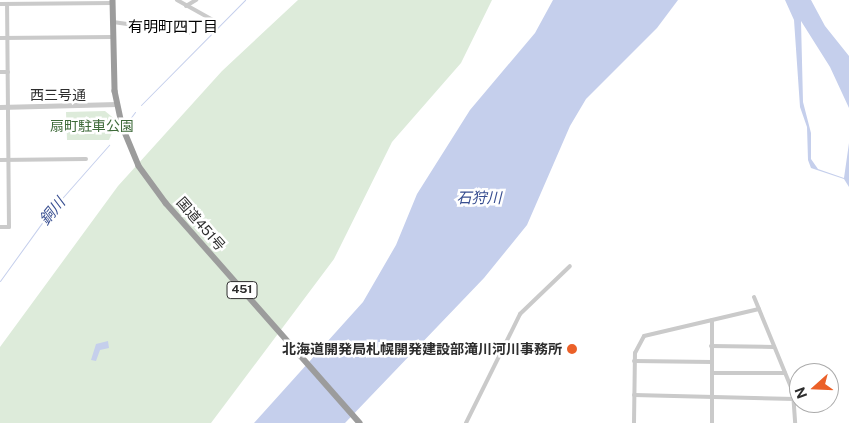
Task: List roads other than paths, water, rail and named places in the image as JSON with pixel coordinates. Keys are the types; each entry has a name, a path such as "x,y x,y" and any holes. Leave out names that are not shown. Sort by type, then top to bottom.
{"highway":[{"name":"国道451号","path":"113,1 117,104 132,152 161,197 360,423"}],"street":[{"path":"177,0 213,20"},
{"path":"186,6 196,0"},
{"path":"0,4 113,1"},
{"path":"0,227 9,227 7,4"},
{"path":"113,22 191,33"},
{"path":"0,38 113,37"},
{"path":"0,72 8,72"},
{"name":"西三号通","path":"0,107 117,104"},
{"path":"0,160 86,159"},
{"path":"466,423 520,314 570,266"},
{"path":"754,297 789,382"},
{"path":"634,423 634,361 644,336 759,309"},
{"path":"712,320 712,423"},
{"path":"711,346 774,347"},
{"path":"634,361 712,362"},
{"path":"712,373 786,373"},
{"path":"634,395 712,395 734,399 789,399"}],"water":[{"name":"石狩川","path":"553,0 678,0 657,28 586,99 570,126 527,225 484,278 345,423 254,423 363,302 396,245 417,194 470,110 535,33"},
{"path":"785,0 811,0 825,26 849,56 849,108 830,67 801,21 803,102 811,133 811,159 818,169 844,178 849,143 849,187 844,179 811,168 808,160 807,127 800,107 794,20"},
{"path":"108,341 109,348 100,350 96,361 91,360 96,344"}],"waterway":[{"name":"銅川","path":"141,105 245,0"},
{"name":"銅川","path":"129,120 135,112"},
{"name":"銅川","path":"0,281 49,213 109,145"}],"place":[{"name":"北海道開発局札幌開発建設部滝川河川事務所","path":"572,349"}],"district":[{"name":"有明町四丁目","path":"173,27"}],"park label":[{"name":"扇町駐車公園","path":"92,126"}]}
